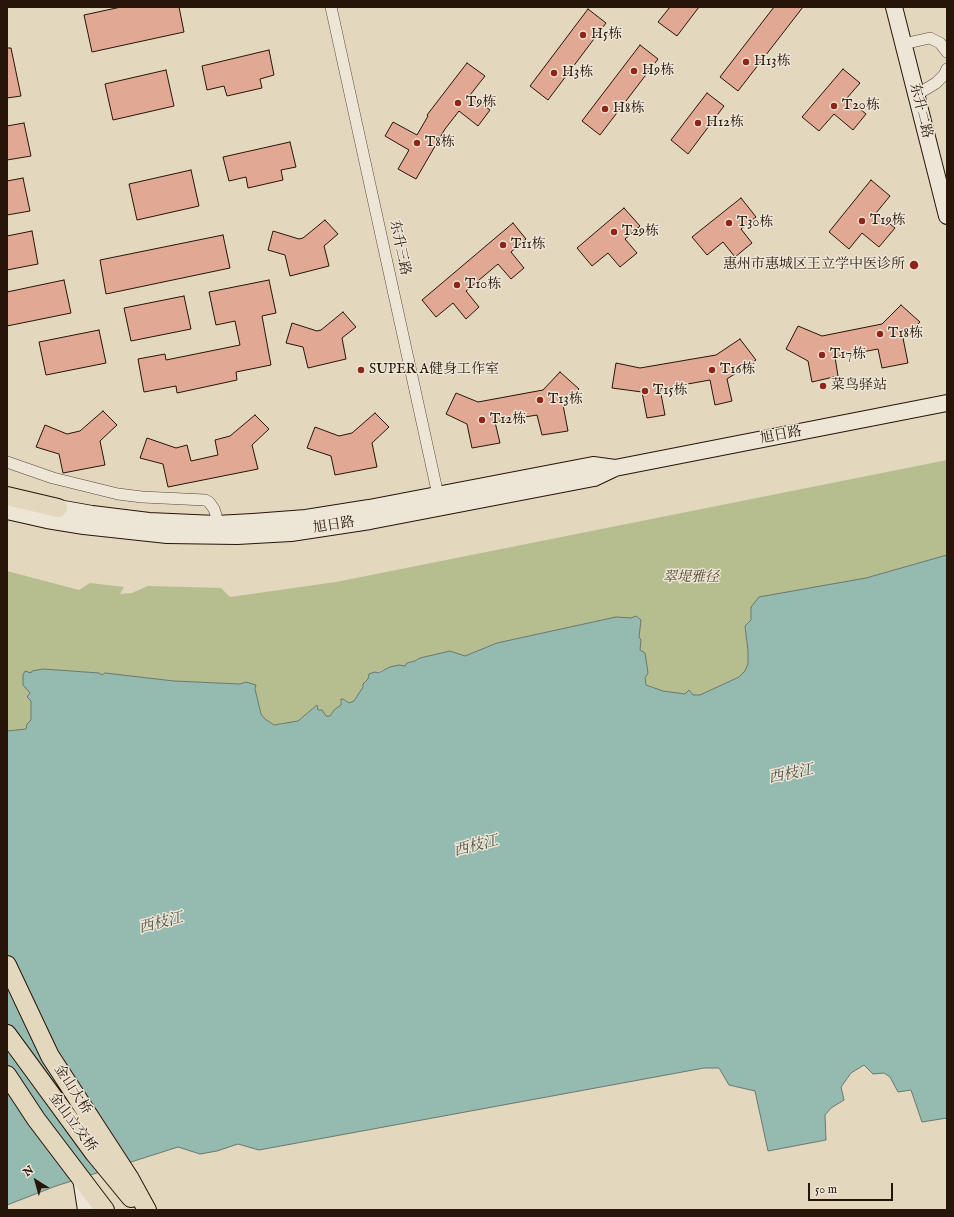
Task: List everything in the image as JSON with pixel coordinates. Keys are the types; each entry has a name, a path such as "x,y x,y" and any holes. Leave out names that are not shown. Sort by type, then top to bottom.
{"main road":[{"name":"东升二路","path":"894,7 947,216"},
{"name":"旭日路","path":"52,514 122,531 167,536 236,536 290,533 370,521 594,478 615,468 947,404"},
{"name":"旭日路","path":"52,514 99,515 149,521 216,524 306,518 369,508 593,465 615,468"},
{"path":"7,496 52,514"},
{"path":"7,511 52,514"},
{"name":"金山大桥","path":"7,966 50,1056 130,1179 147,1210"},
{"path":"7,1020 17,1050"},
{"name":"金山立交桥","path":"7,1034 17,1050 94,1153 141,1210"},
{"path":"7,1075 36,1119 105,1210"},
{"path":"81,1178 86,1210"}],"street":[{"name":"东升三路","path":"331,7 438,495"},
{"path":"903,44 930,38 940,43 947,52"},
{"path":"916,94 936,83 944,75 947,69"},
{"path":"7,462 60,480 118,494 142,498 205,500 209,502 214,509 216,524"}],"green space":[{"name":"翠堤雅径","path":"947,460 947,555 866,578 751,607 751,620 745,626 748,664 745,671 739,677 700,695 693,695 689,690 685,694 663,691 646,685 640,650 641,640 639,638 641,620 616,617 497,643 465,656 450,651 420,658 405,666 381,670 363,684 363,687 354,701 349,703 340,701 341,705 334,710 330,716 326,716 318,711 316,706 298,721 273,725 261,714 255,689 256,685 246,682 240,684 174,681 105,673 102,675 99,673 43,669 37,671 29,691 31,701 31,721 27,724 26,729 7,731 7,571 79,590 90,583 124,587 120,594 132,593 148,586 221,588 230,597 336,582"}],"water":[{"name":"西枝江","path":"947,555 947,1118 922,1122 911,1090 898,1092 890,1077 884,1073 873,1074 864,1065 851,1073 841,1087 844,1100 831,1108 825,1115 826,1140 768,1151 755,1091 729,1085 719,1068 704,1068 259,1150 238,1144 217,1151 200,1154 178,1147 56,1186 7,1205 7,731 26,729 27,724 31,720 31,701 27,697 30,693 23,685 23,675 25,671 31,673 32,671 43,669 99,673 102,675 105,673 174,681 240,684 246,682 256,685 255,689 261,714 265,719 274,725 298,721 317,705 318,710 322,710 326,716 330,716 334,710 341,705 341,699 349,703 354,701 363,687 363,684 368,679 369,674 375,672 378,673 390,667 399,665 405,666 407,663 420,658 450,651 465,656 497,643 616,617 631,618 636,616 641,620 639,637 641,640 640,650 645,653 648,673 645,678 646,685 663,691 685,694 689,690 693,695 700,695 739,677 745,671 748,664 748,651 745,626 751,620 751,607 759,597 866,578"}],"building":[{"path":"121,7 179,7 184,32 92,52 84,15"},
{"path":"670,7 699,7 677,36 658,22"},
{"path":"774,7 803,7 738,91 720,77"},
{"path":"588,9 606,23 548,100 530,86"},
{"path":"640,45 658,59 600,135 582,121"},
{"path":"7,48 11,48 21,96 7,98"},
{"path":"269,50 274,75 260,79 262,88 227,96 224,86 207,90 202,66"},
{"path":"467,63 485,76 470,95 490,110 478,126 459,111 445,129 416,179 398,169 409,150 385,136 393,122 417,135 428,116 427,115"},
{"name":"T20栋","path":"843,69 860,83 847,98 866,114 853,130 834,114 819,131 802,117"},
{"path":"166,70 174,106 113,120 105,84"},
{"name":"H12栋","path":"707,93 724,106 688,154 671,140"},
{"path":"24,123 31,156 7,160 7,126"},
{"path":"290,142 296,167 281,170 283,180 248,188 246,177 229,181 223,157"},
{"path":"191,170 199,206 137,220 129,184"},
{"path":"23,178 30,211 7,215 7,181"},
{"name":"T19栋","path":"871,180 890,196 876,213 895,228 879,247 862,233 849,249 829,232"},
{"name":"T30栋","path":"741,198 756,217 741,229 752,243 735,257 723,242 707,255 692,237"},
{"name":"T29栋","path":"624,208 640,226 625,239 637,253 620,267 608,253 592,266 577,248"},
{"path":"325,220 338,234 324,246 329,266 290,276 285,255 268,250 273,231 299,239 303,238"},
{"path":"513,223 526,239 511,252 524,268 511,279 498,264 466,291 479,307 466,319 453,303 436,317 422,300"},
{"path":"32,231 38,264 7,270 7,236"},
{"path":"223,235 230,268 106,294 100,260"},
{"path":"64,280 71,313 7,326 7,292"},
{"path":"269,280 276,313 262,316 271,365 236,372 237,380 177,393 176,386 144,392 138,359 165,354 166,360 240,345 235,321 216,325 209,292"},
{"path":"184,296 191,329 131,341 124,308"},
{"path":"901,305 920,322 903,338 908,363 882,368 878,349 835,357 838,376 812,382 808,361 786,349 798,326 822,336 882,324"},
{"path":"343,312 356,327 342,338 346,359 308,368 303,347 286,343 292,323 317,331 321,330"},
{"path":"99,330 106,363 46,375 39,342"},
{"path":"740,339 756,360 727,379 732,401 715,405 710,380 660,389 665,415 647,418 642,392 612,388 616,363 640,368 716,355"},
{"path":"560,372 579,389 563,405 568,431 542,435 537,415 495,422 500,443 472,448 467,424 446,414 456,393 478,402 543,390"},
{"path":"103,411 117,425 100,441 105,465 63,473 59,454 36,447 45,425 67,434 80,431"},
{"path":"375,413 389,427 372,443 377,467 335,475 331,456 307,448 315,427 339,436 352,433"},
{"path":"255,415 269,429 252,445 258,469 168,487 163,464 140,458 147,438 176,448 187,445 191,461 218,455 215,440 230,436"}],"place":[{"name":"H5栋","path":"583,35"},
{"name":"H13栋","path":"746,62"},
{"name":"H9栋","path":"634,71"},
{"name":"H3栋","path":"554,73"},
{"name":"T9栋","path":"458,103"},
{"name":"T20栋","path":"834,106"},
{"name":"H8栋","path":"605,109"},
{"name":"H12栋","path":"698,123"},
{"name":"T8栋","path":"417,143"},
{"name":"T19栋","path":"862,221"},
{"name":"T30栋","path":"729,223"},
{"name":"T29栋","path":"614,232"},
{"name":"T11栋","path":"503,245"},
{"name":"惠州市惠城区王立学中医诊所","path":"914,265"},
{"name":"T10栋","path":"457,285"},
{"name":"T18栋","path":"880,334"},
{"name":"T17栋","path":"822,355"},
{"name":"SUPER A健身工作室","path":"361,370"},
{"name":"T16栋","path":"712,370"},
{"name":"菜鸟驿站","path":"823,386"},
{"name":"T15栋","path":"645,391"},
{"name":"T13栋","path":"540,400"},
{"name":"T12栋","path":"482,420"}]}
